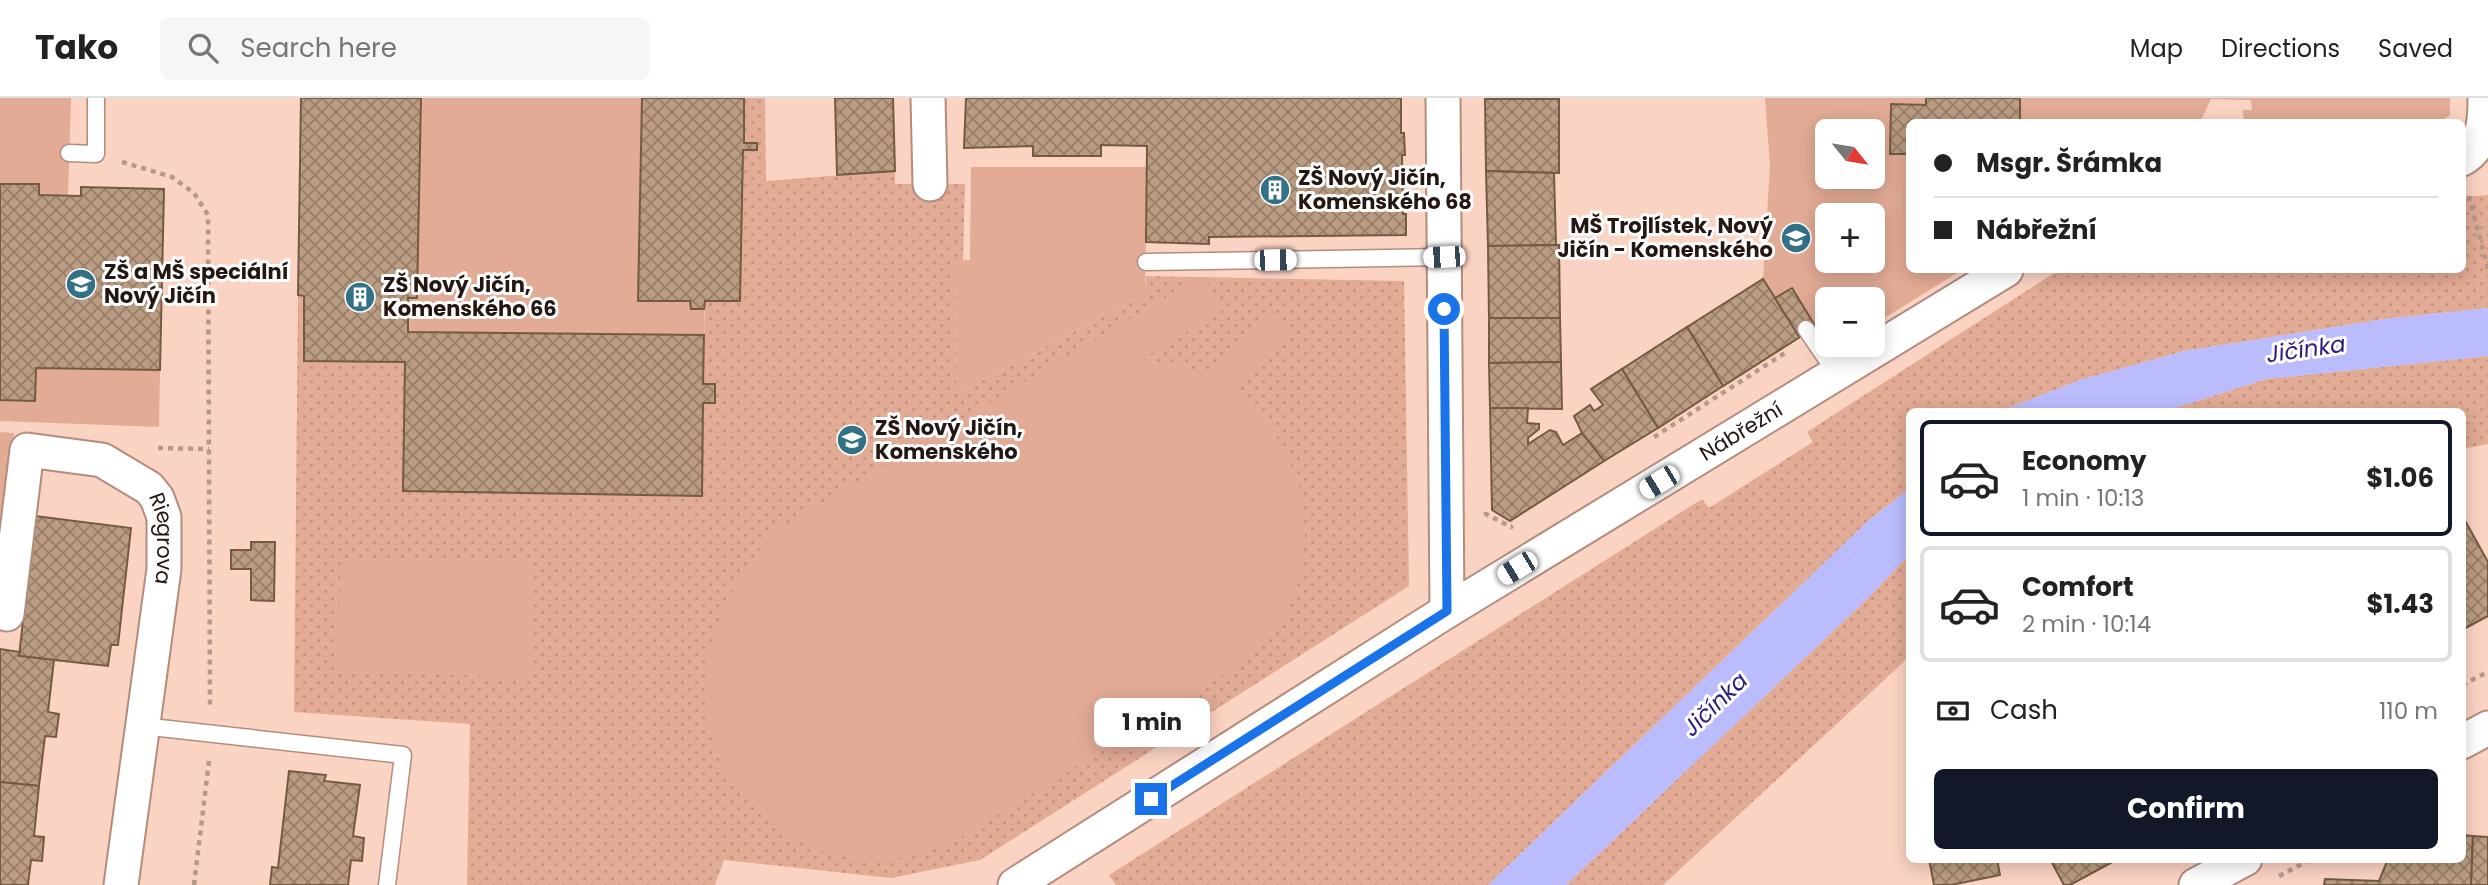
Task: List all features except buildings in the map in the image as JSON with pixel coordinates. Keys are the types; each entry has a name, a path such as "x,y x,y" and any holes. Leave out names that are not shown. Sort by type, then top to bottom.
{"street":[{"path":"929,98 930,184"},
{"path":"1443,98 1447,611"},
{"path":"2473,155 2485,119 2485,98"},
{"name":"Nábřežní","path":"1014,885 1447,611 2001,273"},
{"name":"Riegrova","path":"7,614 27,450 102,460 149,488 157,498 164,517 164,569 121,885"},
{"path":"2466,740 2488,728"},
{"path":"2196,885 2237,863"}],"lane":[{"path":"69,153 96,154 96,98"},
{"path":"1146,261 1444,257"},
{"path":"1809,333 1836,373"},
{"path":"142,726 403,755 387,885"}],"path":[{"path":"96,154 172,177 194,193 208,215 211,733 194,885"},
{"path":"2469,197 2488,269"},
{"path":"1650,440 1809,333"},
{"path":"1486,501 1486,514 1511,527 1521,521"},
{"path":"2466,683 2488,671"},
{"path":"2273,879 2303,863"}],"shaded area":[{"path":"0,98 71,98 68,195 39,195 38,184 0,184"},
{"path":"421,98 642,98 638,301 690,301 691,308 704,309 704,335 408,332 408,298 417,298"},
{"name":"ZŠ Nový Jičín, Komenského","path":"744,98 765,98 766,181 895,171 895,184 965,184 963,261 955,261 956,394 1145,294 1146,276 1404,281 1409,586 980,860 891,878 724,860 715,885 467,885 470,724 294,712 298,295 304,296 304,361 405,362 403,491 701,496 703,403 715,384 703,384 705,301 740,300 743,150 757,150 744,143"},
{"name":"MŠ Trojlístek, Nový Jičín - Komenského","path":"1765,98 2450,98 2450,115 2444,119 2245,119 2243,110 2252,110 2251,100 2211,99 2201,119 1906,119 1906,273 1957,273 1885,318 1885,287 1815,287 1815,324 1792,288 1775,298 1763,279 1770,166"},
{"path":"971,167 1147,167 1145,294 956,394 955,261 970,260"},
{"path":"2488,195 2488,308 2385,319 2184,351 2080,380 2010,408 1906,408 1906,491 1869,520 1488,885 1116,885 1109,875 1702,499 1709,508 1813,442 1807,432 2054,273 2466,273 2466,197"},
{"path":"1204,277 1223,310 1142,359 1174,364 1206,375 1271,314 1290,333 1232,390 1255,410 1274,433 1288,458 1304,513 1305,543 1300,572 1291,601 1273,631 1250,658 965,835 942,845 918,854 869,860 835,855 804,843 775,826 750,803 730,777 715,747 706,715 705,680 713,638 728,599 763,546 777,530"},
{"path":"2488,356 2488,444 2466,448 2466,408 2175,408 2266,379"},
{"path":"36,368 160,370 159,427 0,421 0,400 35,401"},
{"path":"0,432 14,433 0,556"},
{"path":"341,558 532,562 529,677 337,672"},
{"path":"1906,558 1906,660 1663,885 1566,885 1866,600"}],"water":[{"name":"Jičínka","path":"2488,308 2488,356 2266,379 2175,408 2010,408 2080,380 2184,351 2385,319"},
{"name":"Jičínka","path":"1906,491 1906,558 1866,600 1566,885 1488,885 1869,520"}],"place":[{"name":"ZŠ Nový Jičín, Komenského 68","path":"1275,190"},
{"name":"MŠ Trojlístek, Nový Jičín - Komenského","path":"1796,238"},
{"name":"ZŠ a MŠ speciální Nový Jičín","path":"81,284"},
{"name":"ZŠ Nový Jičín, Komenského 66","path":"360,297"},
{"name":"ZŠ Nový Jičín, Komenského","path":"852,440"}],"route":[{"path":"1151,799 1447,611 1444,309"}]}
